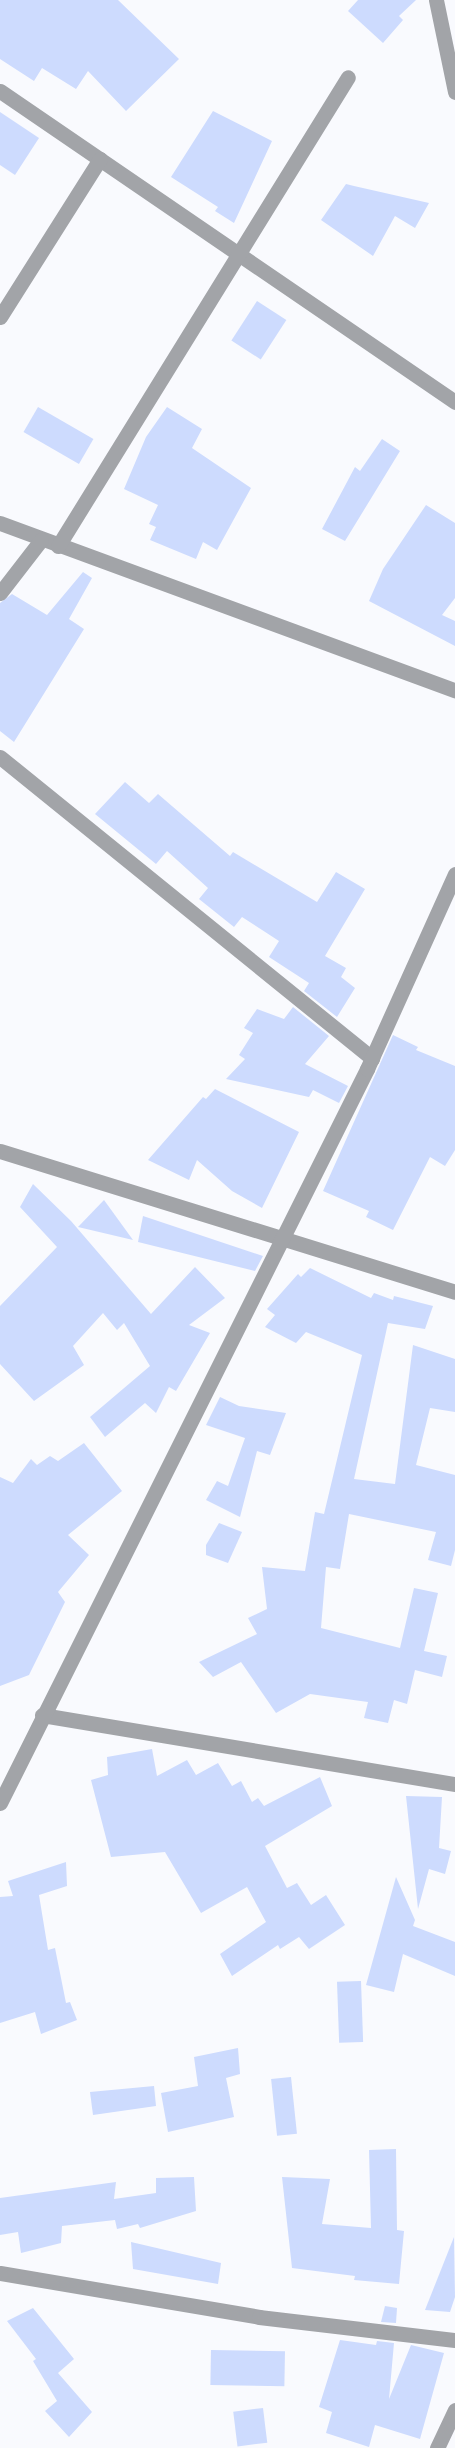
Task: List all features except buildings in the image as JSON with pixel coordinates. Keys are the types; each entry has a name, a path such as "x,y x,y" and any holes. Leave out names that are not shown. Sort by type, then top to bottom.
{"street":[{"path":"436,0 455,92"},
{"path":"58,546 348,77"},
{"path":"0,91 455,402"},
{"path":"0,317 100,159"},
{"path":"0,523 58,546 162,580 455,690"},
{"path":"0,593 41,540"},
{"path":"0,757 372,1058"},
{"path":"0,1803 372,1058 455,874"},
{"path":"0,1151 284,1237 455,1292"},
{"path":"42,1715 455,1785"},
{"path":"0,2273 259,2317 455,2340"},
{"path":"438,2448 455,2410"}]}
